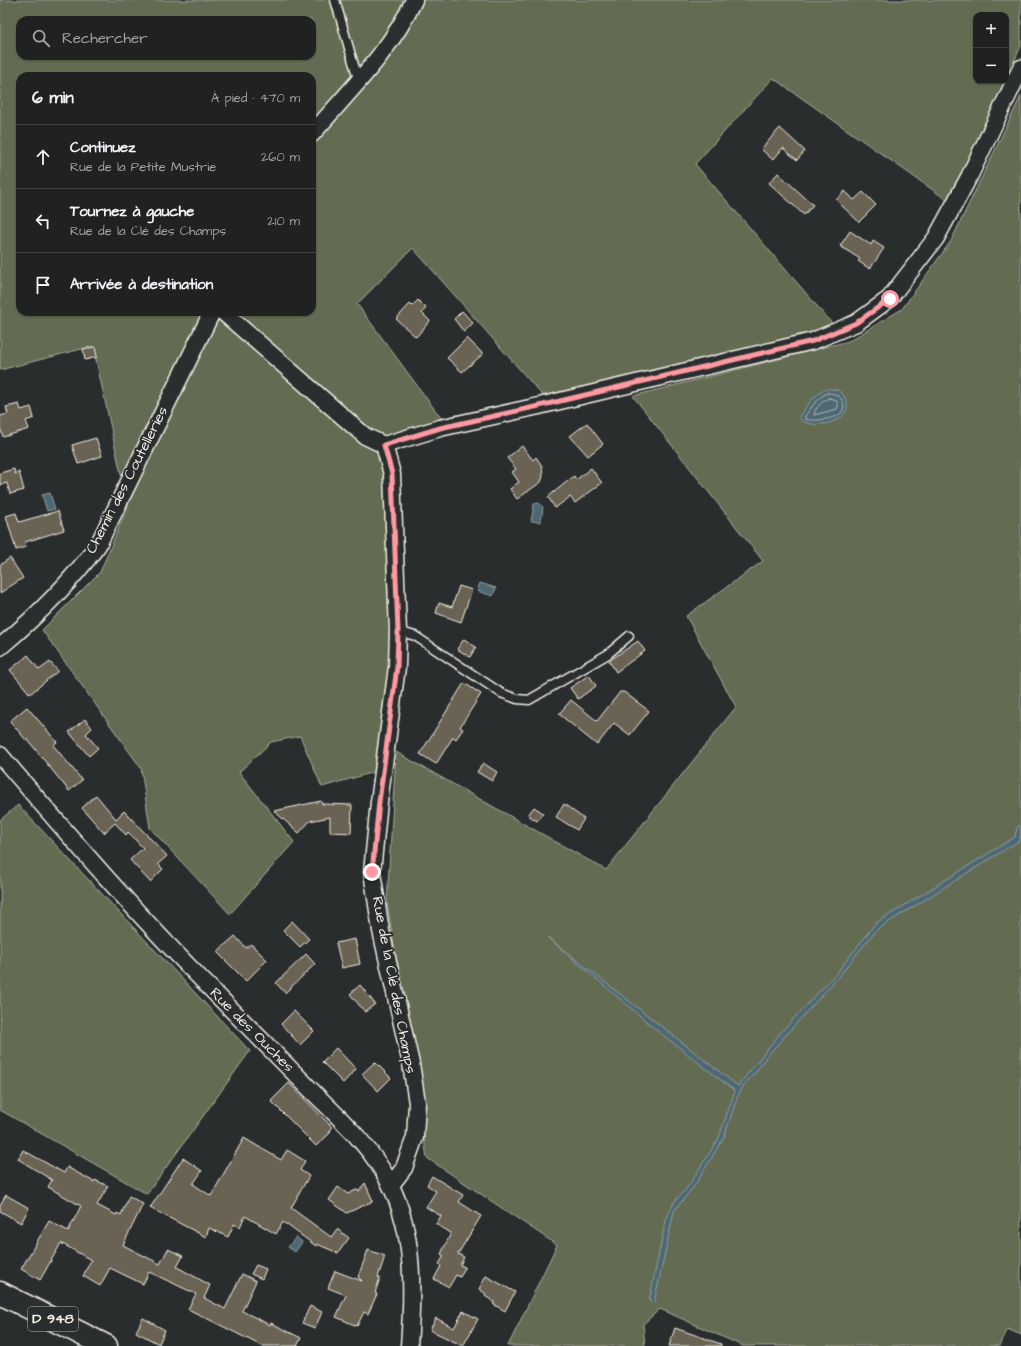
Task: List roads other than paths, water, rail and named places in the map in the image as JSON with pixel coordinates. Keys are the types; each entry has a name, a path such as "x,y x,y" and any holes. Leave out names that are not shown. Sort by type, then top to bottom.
{"main road":[{"name":"D 948","path":"0,1293 106,1346"}],"street":[{"path":"316,129 382,52 404,22 414,0"},
{"path":"228,316 365,436 384,445 440,428 813,341 856,323 890,299 936,238 969,177 1021,68"},
{"name":"Chemin des Coutelleries","path":"0,647 41,611 86,561 98,545 197,338 210,316"},
{"name":"Rue de la Clé des Champs","path":"384,445 392,474 398,631 397,667 379,802 372,872 381,931 411,1064 417,1103 415,1137 404,1168 391,1185"},
{"name":"Rue des Ouches","path":"0,755 89,860 189,967 344,1124 374,1157 391,1185 403,1218 410,1258 412,1304 409,1346"}],"lane":[{"path":"335,0 358,79"},
{"path":"398,631 415,636 502,693 516,699 529,700 556,686 608,654 629,636"}],"water":[{"path":"827,389 838,390 842,393 847,407 844,414 838,419 820,424 804,422 799,417 818,394"},
{"path":"50,493 55,509 47,511 42,495"},
{"path":"539,503 543,507 541,522 531,521 534,504"},
{"path":"480,583 496,588 493,596 477,591"},
{"path":"1021,824 1020,839 1017,842 876,930 839,976 766,1057 742,1088 737,1098 724,1137 695,1185 674,1211 654,1303 649,1301 666,1220 674,1202 687,1188 718,1140 735,1091 659,1032 547,937 738,1086 782,1031 836,974 876,923 1015,837 1017,828"},
{"path":"296,1237 302,1242 295,1252 288,1247"}]}
